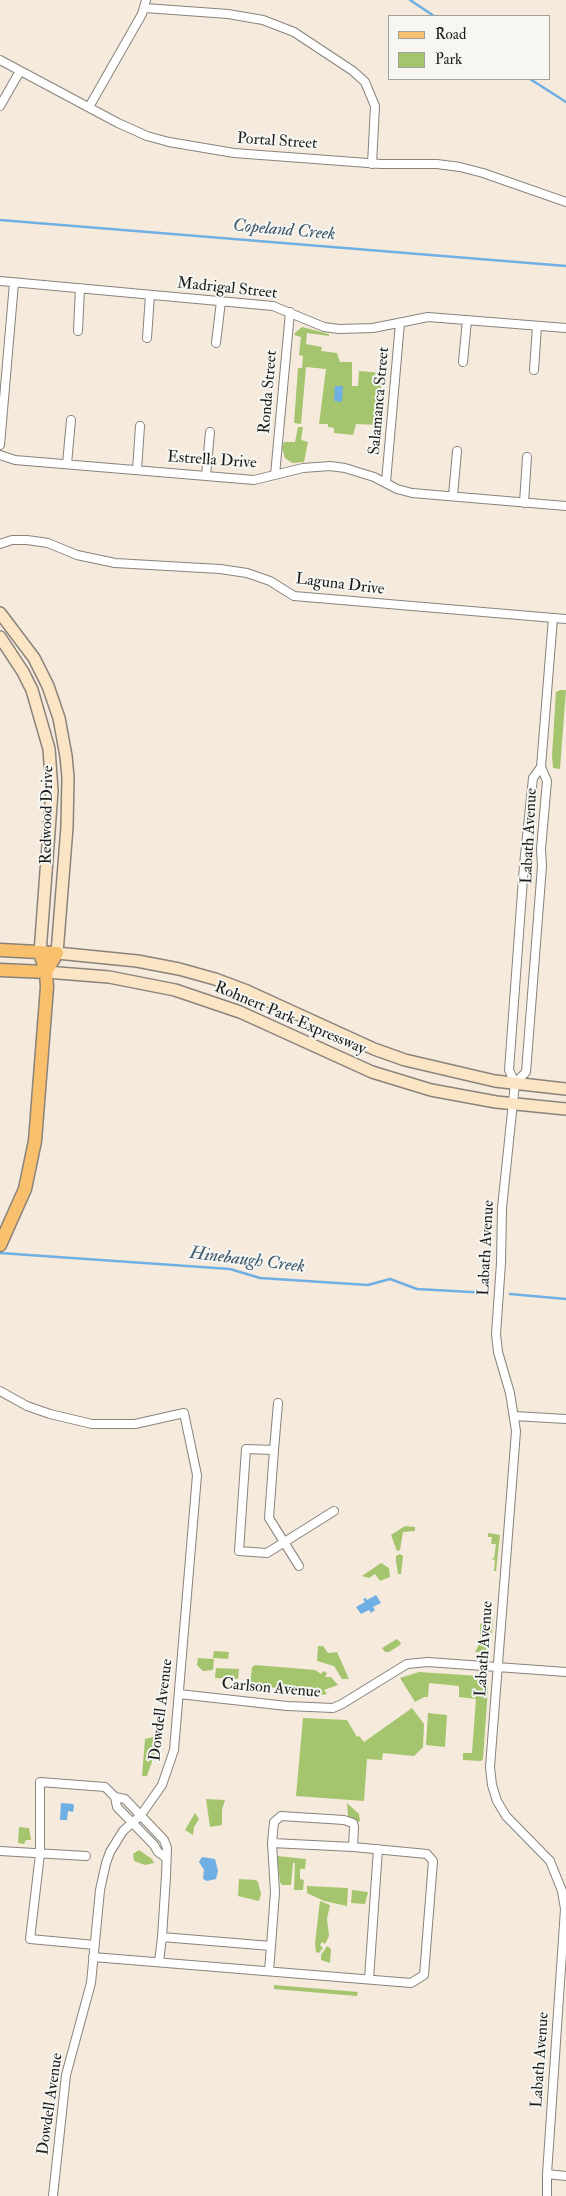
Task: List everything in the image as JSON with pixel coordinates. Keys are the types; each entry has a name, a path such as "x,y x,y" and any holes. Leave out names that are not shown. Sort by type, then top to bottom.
{"main road":[{"name":"Redwood Drive","path":"0,613 34,658 48,686 59,718 66,756 68,777 67,820 58,953 46,972"},
{"name":"Redwood Drive","path":"0,637 24,672 32,690 46,736 50,758 52,791 40,953 46,972 41,1075 31,1169 17,1211 1,1243"},
{"name":"Rohnert Park Expressway","path":"0,950 58,953 137,961 179,969 231,985 374,1049 405,1060 464,1075 566,1089"},
{"name":"Rohnert Park Expressway","path":"0,970 109,977 175,990 240,1012 372,1072 403,1082 431,1090 513,1104 566,1109"},
{"path":"283,1030 291,1012"}],"street":[{"path":"89,107 145,4 263,20 294,32 353,71 365,82 375,106 372,164"},
{"name":"Portal Street","path":"0,60 147,136 189,147 234,153 372,164 437,164 460,167 483,172 566,202"},
{"path":"0,106 20,71"},
{"name":"Madrigal Street","path":"0,281 273,306 311,322 339,329 364,329 428,317 566,328"},
{"path":"0,445 14,283"},
{"path":"78,332 80,288"},
{"path":"147,338 150,295"},
{"path":"216,344 221,301"},
{"name":"Ronda Street","path":"276,476 290,312"},
{"path":"463,362 467,320"},
{"name":"Salamanca Street","path":"386,482 400,323"},
{"path":"534,370 537,326"},
{"path":"67,464 71,420"},
{"path":"137,470 140,426"},
{"path":"206,476 210,432"},
{"path":"453,496 457,451"},
{"name":"Estrella Drive","path":"0,455 15,460 254,480 303,468 330,466 352,470 386,482 404,492 566,506"},
{"path":"524,502 527,457"},
{"name":"Laguna Drive","path":"0,544 12,540 27,540 48,544 78,555 115,563 220,569 247,573 270,581 294,596 566,619"},
{"name":"Labath Avenue","path":"515,1083 526,1072 542,866 541,849 547,780 541,767 553,618"},
{"name":"Labath Avenue","path":"541,767 533,778 524,865 509,1070 515,1083 503,1195 496,1334 498,1352 510,1393 516,1431 490,1766 492,1785 497,1801 506,1816 550,1861 562,1891 566,1910 547,2196"},
{"name":"Dowdell Avenue","path":"0,1391 27,1406 50,1414 92,1424 135,1424 184,1412 196,1464 197,1485 172,1762 162,1785 141,1815 116,1842 106,1862 100,1890 88,1998 66,2076 53,2196"},
{"path":"278,1403 269,1518 299,1566"},
{"path":"514,1416 566,1419"},
{"path":"274,1450 246,1449 239,1551 266,1553 334,1511"},
{"name":"Carlson Avenue","path":"179,1694 287,1706 333,1708 408,1664 428,1662 566,1672"},
{"path":"95,1945 30,1938 40,1854 40,1782 106,1787 115,1797 117,1807 158,1852 165,1857"},
{"path":"115,1797 124,1799 141,1815 164,1840 167,1848 159,1962"},
{"path":"270,1971 275,1892 272,1843 274,1822 281,1816 344,1820 353,1824 353,1847"},
{"path":"93,1957 411,1983 424,1975 433,1861 427,1854 353,1847 272,1843"},
{"path":"369,1979 378,1849"},
{"path":"0,1851 86,1856"},
{"path":"162,1937 271,1946"},
{"path":"547,2174 566,2176"}],"green space":[{"path":"302,327 329,334 329,336 307,333 306,344 322,347 321,351 337,353 340,362 352,362 352,386 358,386 359,371 382,373 379,425 356,424 353,435 334,433 334,428 328,427 328,424 319,424 326,369 306,367 301,424 294,423 298,368 302,368 303,356 299,355 301,337 294,335"},
{"path":"298,427 303,427 301,440 308,442 304,462 292,463 285,458 282,448 284,442 295,442"},
{"path":"566,690 560,769 553,768 552,756 556,692"},
{"path":"405,1526 415,1527 415,1531 403,1532 400,1550 397,1551 391,1535"},
{"path":"488,1533 500,1535 496,1571 494,1571 495,1560 491,1559 494,1558 496,1544 491,1544 492,1537 488,1537"},
{"path":"400,1554 403,1556 401,1574 398,1574 396,1556"},
{"path":"381,1563 389,1568 390,1577 380,1581 375,1574 369,1578 362,1576"},
{"path":"487,1613 493,1618 492,1633 487,1640 491,1647 486,1652 475,1652 480,1642 480,1624 486,1622"},
{"path":"397,1639 401,1643 400,1645 389,1652 385,1652 382,1648"},
{"path":"318,1646 323,1646 328,1653 337,1652 349,1679 342,1679 334,1666 317,1661"},
{"path":"214,1651 229,1652 228,1659 213,1658"},
{"path":"198,1658 214,1659 213,1670 203,1671 197,1665"},
{"path":"255,1665 315,1670 321,1674 323,1671 327,1673 325,1677 331,1677 338,1685 324,1690 327,1694 321,1695 313,1689 295,1691 284,1688 250,1687 252,1667"},
{"path":"216,1668 239,1669 238,1679 215,1678"},
{"path":"419,1672 479,1676 488,1688 483,1759 481,1761 463,1760 463,1753 472,1753 476,1699 459,1697 459,1686 429,1683 428,1697 415,1702 400,1678"},
{"path":"412,1708 424,1724 423,1747 414,1756 383,1753 382,1760 367,1759 364,1801 296,1796 303,1718 347,1720 357,1737 359,1736 364,1742"},
{"path":"428,1713 447,1715 445,1747 426,1745"},
{"path":"157,1738 155,1753 147,1776 142,1776 145,1739"},
{"path":"206,1799 225,1800 222,1810 222,1825 210,1827"},
{"path":"347,1803 359,1814 360,1821 358,1822 348,1816"},
{"path":"195,1813 199,1819 194,1827 193,1835 185,1830"},
{"path":"19,1827 29,1828 31,1840 26,1840 24,1844 18,1843"},
{"path":"139,1850 152,1859 154,1863 145,1865 134,1861 133,1854"},
{"path":"277,1856 306,1859 305,1869 300,1869 300,1879 304,1880 303,1890 294,1890 295,1863 293,1863 291,1885 282,1885"},
{"path":"239,1879 256,1880 258,1882 261,1894 259,1901 238,1896"},
{"path":"307,1886 348,1888 347,1906 324,1901 307,1893"},
{"path":"352,1890 368,1892 365,1904 351,1903"},
{"path":"320,1901 330,1905 327,1919 329,1936 325,1944 322,1942 320,1945 323,1948 319,1953 316,1952 315,1943"},
{"path":"327,1946 331,1949 330,1963 321,1960 321,1955"},
{"path":"274,1985 358,1992 357,1996 274,1989"}],"water":[{"path":"335,386 343,386 342,402 334,401"},
{"path":"376,1595 381,1603 373,1607 375,1610 371,1613 369,1610 361,1614 356,1607 365,1602 363,1599 366,1598 367,1600"},
{"path":"61,1803 73,1804 74,1806 73,1812 68,1811 67,1820 60,1820"},
{"path":"202,1857 215,1859 218,1871 216,1879 207,1881 203,1879 204,1870 199,1862"}],"waterway":[{"path":"410,0 432,15"},
{"path":"532,80 566,102"},
{"name":"Copeland Creek","path":"0,220 566,266"},
{"name":"Hinebaugh Creek","path":"0,1253 230,1269 260,1278 368,1285 390,1279 417,1289 488,1293"},
{"name":"Hinebaugh Creek","path":"510,1294 566,1299"}]}
